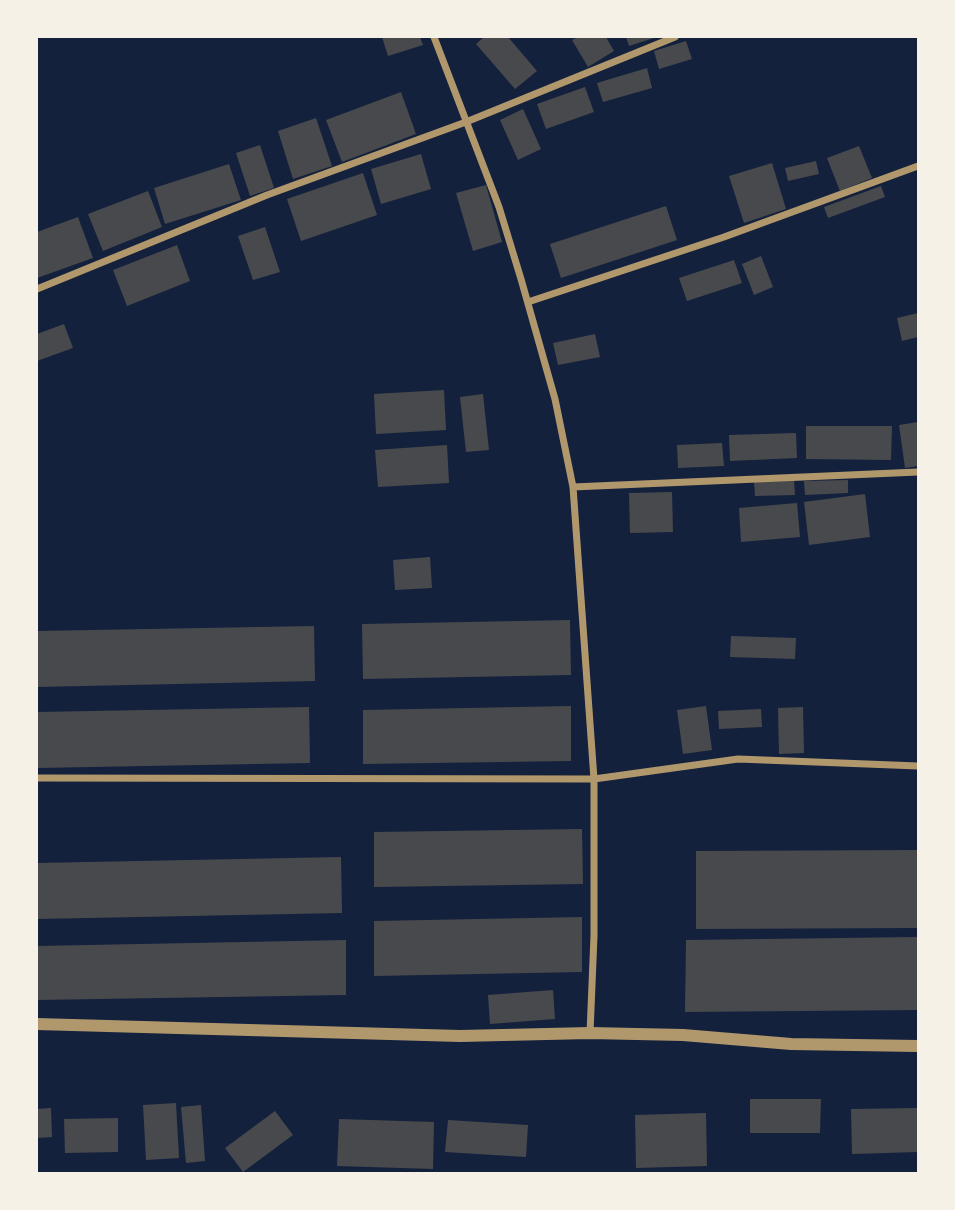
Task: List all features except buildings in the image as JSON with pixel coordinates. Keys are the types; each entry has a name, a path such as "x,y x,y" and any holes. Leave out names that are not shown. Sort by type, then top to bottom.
{"street":[{"path":"434,37 499,207 555,399 573,487 594,779 594,936 590,1033"},
{"path":"37,289 267,195 466,122 675,37"},
{"path":"528,302 724,237 918,166"},
{"path":"573,487 918,472"},
{"path":"37,778 594,779 738,759 918,766"},
{"path":"37,1024 460,1036 590,1033 683,1035 792,1044 918,1046"}]}
